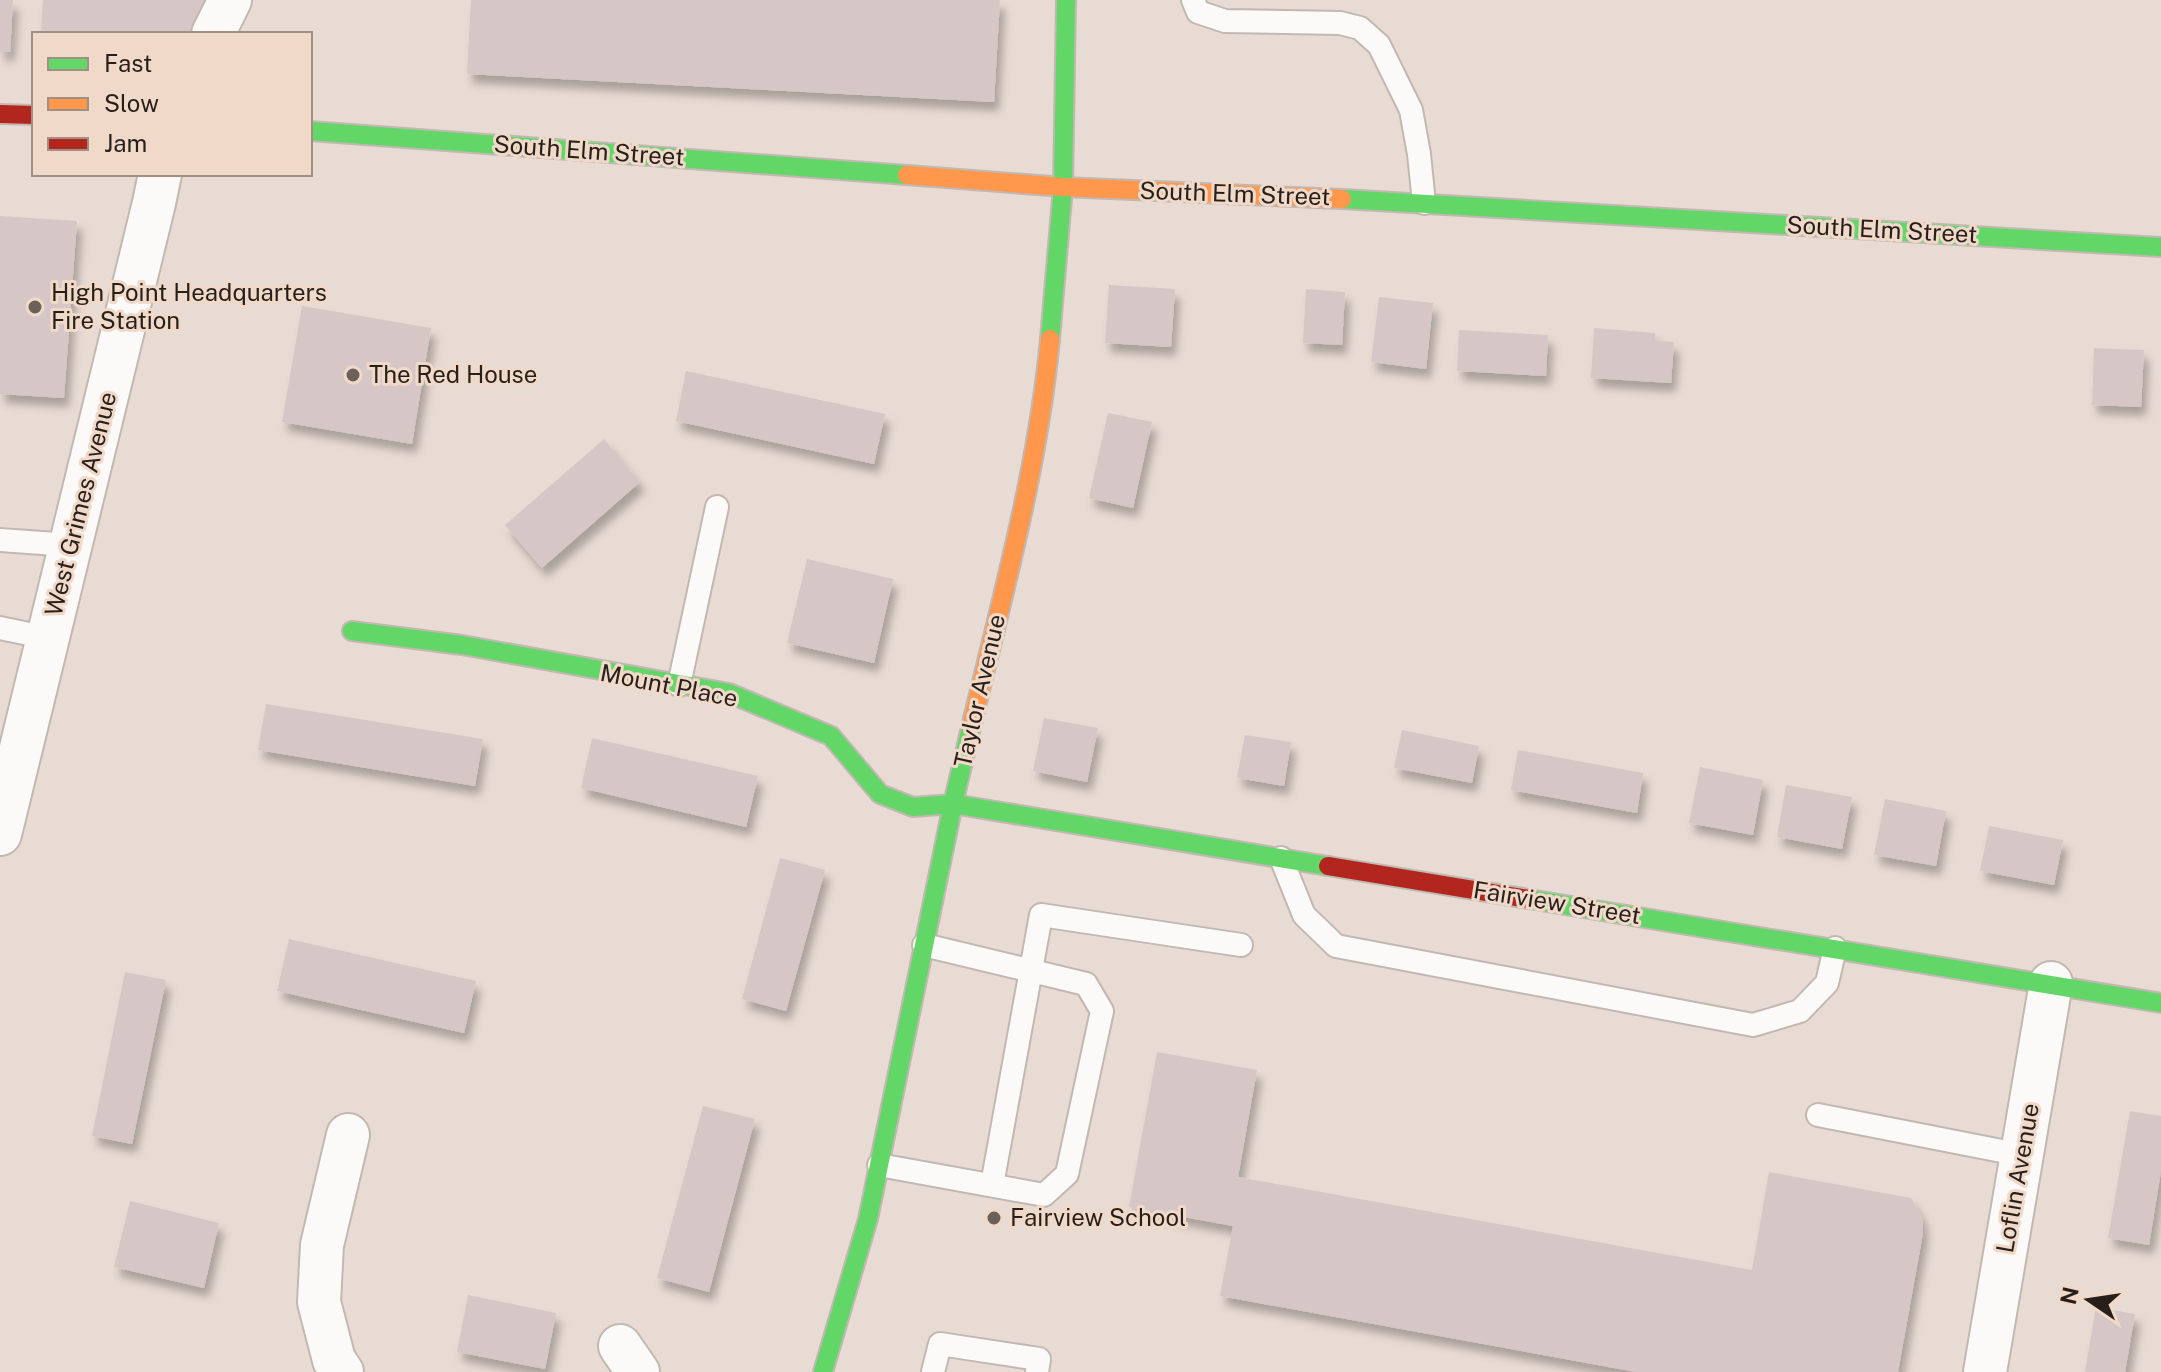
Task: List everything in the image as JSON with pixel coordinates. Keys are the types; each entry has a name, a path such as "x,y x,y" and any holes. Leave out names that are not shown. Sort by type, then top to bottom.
{"street":[{"path":"214,32 230,0"},
{"name":"Taylor Avenue","path":"823,1372 868,1219 953,804 1027,494 1047,370 1063,187 1066,0"},
{"path":"0,114 32,115"},
{"name":"South Elm Street","path":"312,131 1063,187 1424,203 2161,247"},
{"name":"West Grimes Avenue","path":"0,834 160,176"},
{"name":"Mount Place","path":"352,631 462,645 729,693 831,736 880,794 913,807 953,804"},
{"name":"Fairview Street","path":"953,804 2161,1003"},
{"name":"Loflin Avenue","path":"1985,1372 2051,983"},
{"path":"342,1372 334,1360 319,1302 322,1245 348,1135"}],"lane":[{"path":"1193,0 1198,12 1225,21 1340,23 1360,28 1379,45 1411,110 1424,203"},
{"path":"679,685 717,507"},
{"path":"0,540 70,545"},
{"path":"0,628 48,638"},
{"path":"1281,858 1304,915 1336,946 1753,1025 1800,1011 1827,983 1835,948"},
{"path":"992,1185 1041,915 1241,945"},
{"path":"879,1165 1044,1195 1067,1174 1102,1011 1086,984 924,945"},
{"path":"1818,1115 2022,1155"},
{"path":"933,1372 940,1344 1039,1359 1037,1372"}],"building":[{"path":"0,0 13,0 10,52 0,52"},
{"path":"43,0 206,0 189,32 41,32"},
{"path":"471,0 1000,0 994,102 467,74"},
{"name":"High Point Headquarters Fire Station","path":"0,216 77,221 64,398 0,394"},
{"path":"1109,285 1175,289 1171,347 1105,343"},
{"path":"1306,289 1345,292 1342,345 1303,343"},
{"path":"1379,297 1433,303 1426,369 1371,362"},
{"path":"302,306 431,328 412,444 282,422"},
{"path":"1594,328 1655,333 1655,341 1674,342 1671,383 1591,378"},
{"path":"1459,330 1548,335 1546,376 1457,371"},
{"path":"2094,348 2144,350 2141,407 2092,405"},
{"path":"686,371 885,414 874,464 676,421"},
{"path":"1108,413 1152,422 1133,508 1089,498"},
{"path":"604,439 640,482 542,568 505,525"},
{"path":"807,559 893,579 874,663 787,643"},
{"path":"266,704 483,739 475,786 258,750"},
{"path":"1044,718 1098,728 1087,782 1033,771"},
{"path":"1402,730 1479,746 1472,783 1394,768"},
{"path":"1245,735 1291,742 1284,786 1237,778"},
{"path":"592,738 758,776 746,827 581,788"},
{"path":"1518,750 1643,773 1637,813 1511,790"},
{"path":"1700,767 1763,780 1753,835 1689,823"},
{"path":"1786,785 1852,797 1842,849 1777,837"},
{"path":"1885,799 1946,811 1936,866 1874,855"},
{"path":"1989,826 2063,840 2054,885 1980,871"},
{"path":"780,858 825,870 786,1011 742,999"},
{"path":"289,939 476,981 464,1033 277,991"},
{"path":"125,972 166,980 132,1144 92,1136"},
{"path":"1157,1052 1257,1070 1238,1177 1752,1270 1769,1172 1911,1198 1922,1217 1923,1233 1898,1372 1636,1372 1220,1296 1233,1226 1129,1207"},
{"path":"703,1106 755,1119 709,1292 657,1278"},
{"path":"2130,1111 2161,1116 2161,1171 2149,1245 2108,1238"},
{"path":"130,1201 219,1223 204,1288 114,1267"},
{"path":"468,1295 556,1313 545,1369 457,1352"},
{"path":"2096,1307 2135,1314 2125,1372 2085,1372"}],"traffic: fast":[{"path":"1050,339 1063,187 1066,0"},
{"path":"312,131 907,175"},
{"path":"1342,199 2161,247"},
{"path":"352,631 462,645 729,693 831,736 880,794 913,807 953,804 1328,866"},
{"path":"823,1372 868,1219 973,719"},
{"path":"1529,899 2161,1003"}],"traffic: slow":[{"path":"907,175 1063,187 1342,199"},
{"path":"973,719 1028,483 1050,339"}],"traffic: jam":[{"path":"0,114 32,115"},
{"path":"1328,866 1529,899"}],"place":[{"name":"High Point Headquarters Fire Station","path":"35,307"},
{"name":"The Red House","path":"353,375"},
{"name":"Fairview School","path":"994,1218"}]}
